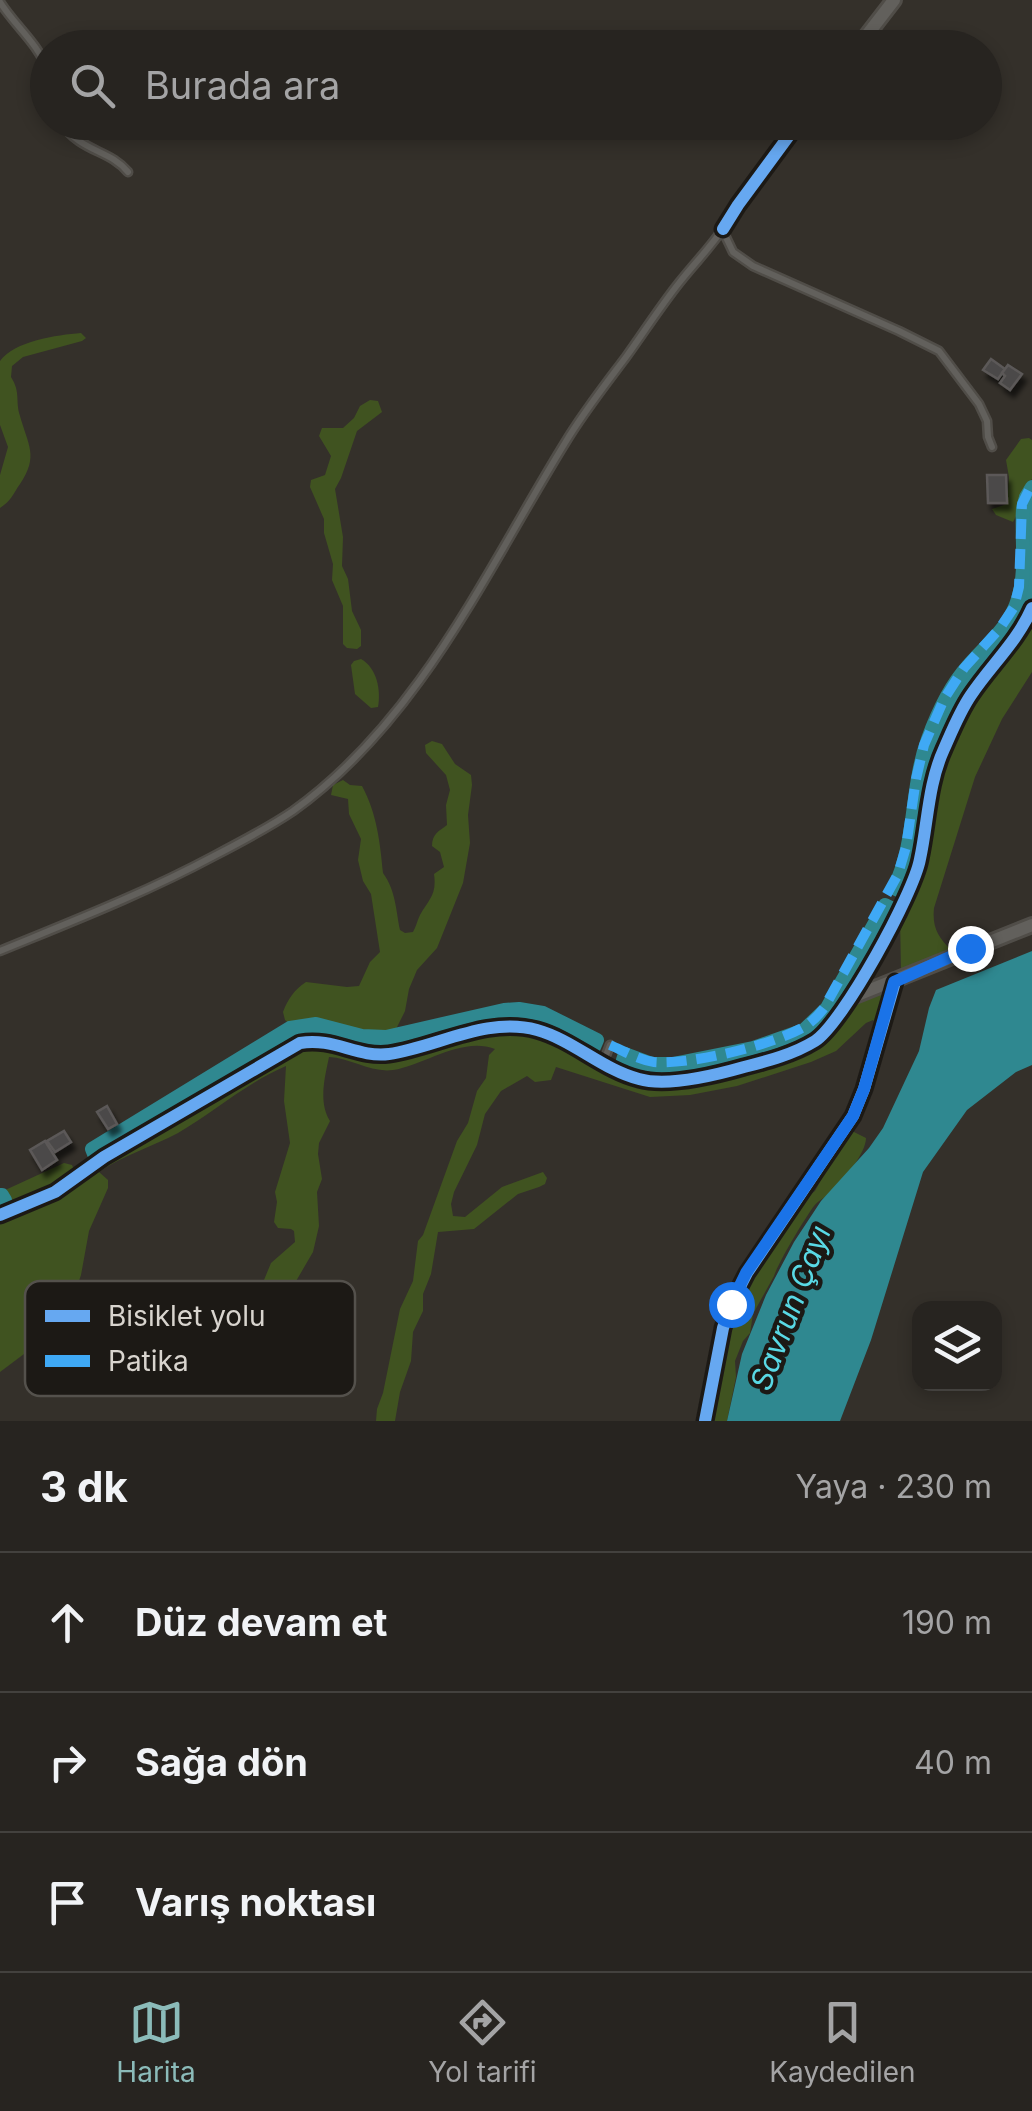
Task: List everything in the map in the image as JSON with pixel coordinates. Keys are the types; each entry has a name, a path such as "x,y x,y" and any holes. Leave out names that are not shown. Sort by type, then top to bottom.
{"street":[{"path":"871,30 894,0"},
{"path":"723,230 786,140"},
{"path":"0,1216 55,1192 104,1157 300,1044 324,1041 364,1053 389,1054 484,1030 526,1028 542,1031 603,1063 650,1081 732,1070 814,1041 826,1032 850,998 892,924 920,863 931,787 944,749 969,698 1013,644 1032,608"},
{"path":"850,998 1032,925"},
{"path":"705,1421 731,1304 746,1273 853,1116 894,982"}],"lane":[{"path":"0,2 30,39"},
{"path":"76,140 120,163 128,172"},
{"path":"0,951 162,884 254,835 292,811 358,754 431,663 508,542 566,440 677,286 723,230 733,252 753,266 939,351 979,404 992,447"},
{"path":"603,1063 610,1045"}],"green space":[{"path":"81,333 86,338 82,341 23,357 12,366 11,377 30,458 20,484 0,508 0,475 8,447 0,425 0,361 25,344"},
{"path":"370,400 378,401 382,412 357,431 335,489 343,537 342,566 348,579 352,611 361,630 361,646 357,649 343,644 343,606 332,580 333,564 324,519 310,487 311,480 325,475 331,456 319,436 322,428 343,428 360,406"},
{"path":"1029,438 1032,479 1013,522 992,509 1007,504 1006,460 1021,439"},
{"path":"1032,500 1030,600 1025,613 966,695 917,845 930,766 949,709 965,681 1014,626 1020,613 1028,571"},
{"path":"1032,620 1032,672 1002,719 975,777 934,908 937,931 951,950 901,972 900,916 940,770 972,702"},
{"path":"361,659 377,680 378,707 371,708 355,694 351,665"},
{"path":"432,741 442,744 455,764 471,775 472,785 470,843 463,883 437,948 417,970 394,1033 364,1034 326,1020 291,1025 283,1012 302,985 306,982 359,986 370,962 380,952 371,894 358,860 361,839 349,814 348,799 331,795 333,785 343,780 362,786 374,818 383,873 393,894 400,930 413,932 433,892 434,874 444,867 432,842 447,825 450,790 446,775 426,753 425,745"},
{"path":"874,993 882,995 882,1010 876,1024 873,1020 866,1023 836,1051 737,1086 690,1095 650,1097 556,1067 551,1080 535,1082 527,1076 501,1091 485,1114 477,1145 454,1192 453,1216 465,1217 502,1187 543,1172 547,1178 545,1184 518,1194 474,1229 438,1232 395,1421 376,1421 377,1409 400,1309 413,1281 418,1241 457,1141 468,1123 477,1091 486,1078 489,1055 495,1049 470,1046 393,1070 329,1057 323,1098 330,1121 318,1154 322,1179 317,1192 319,1226 313,1252 296,1281 263,1281 271,1263 295,1242 294,1231 278,1228 274,1222 275,1192 290,1143 284,1101 286,1066 178,1133 99,1172 108,1180 108,1188 89,1231 79,1281 25,1281 25,1353 0,1372 0,1220 162,1132 295,1051 307,1047 412,1055 504,1033 538,1035 635,1084 658,1087 821,1043 837,1029 857,1001"},
{"path":"852,1131 866,1138 862,1151 838,1186 814,1206 786,1251 753,1314 750,1333 735,1361 736,1377 727,1421 713,1421 730,1325 741,1297"},
{"path":"64,1163 72,1165 75,1172 51,1190 0,1212 0,1204 5,1200 3,1191"}],"water":[{"name":"Savrun Çayı","path":"1032,951 1032,1065 1016,1072 967,1110 923,1172 871,1340 840,1421 727,1421 742,1354 766,1295 821,1201 883,1128 919,1051 936,990"}],"building":[{"path":"991,359 1005,369 998,379 983,370"},
{"path":"1008,365 1022,374 1010,390 1000,383"},
{"path":"987,475 1006,475 1007,503 988,503"},
{"path":"107,1106 117,1124 108,1129 97,1112"},
{"path":"64,1131 71,1142 55,1152 47,1141"},
{"path":"45,1141 57,1160 42,1170 30,1150"}],"waterway":[{"path":"911,872 906,885 894,888 906,852 922,758 955,682 1014,609 1022,577 1023,508 1032,487"},
{"path":"919,832 927,774 943,719 970,674 1015,623 1027,598 1032,500"},
{"path":"885,905 891,908 840,1000 825,1023 807,1037 739,1062 688,1072 651,1074 623,1060 625,1054 652,1064 673,1064 753,1048 804,1030 827,1008 885,905"},
{"path":"519,1009 543,1013 597,1040 594,1047 521,1019 383,1047 321,1034 304,1036 102,1153 94,1154 92,1149 290,1028 316,1024 362,1036 386,1037 519,1009"},
{"path":"0,1195 5,1200 0,1204"},
{"path":"0,1199 4,1197"}],"marked path":[{"path":"610,1045 654,1062 708,1057 786,1035 807,1025 824,1008 898,874 924,745 944,699 1014,607 1019,587 1022,504 1032,484"}],"cycle path":[{"path":"723,229 786,140"},
{"path":"0,1215 55,1192 104,1157 300,1043 389,1054 481,1030 518,1027 550,1035 626,1075 663,1082 762,1062 815,1041 842,1010 892,927 915,876 935,776 950,735 967,701 1019,632 1032,608"},
{"path":"705,1421 731,1304 747,1273 853,1116 895,982"}],"route":[{"path":"731,1304 746,1273 853,1116 894,982 970,948"}]}
